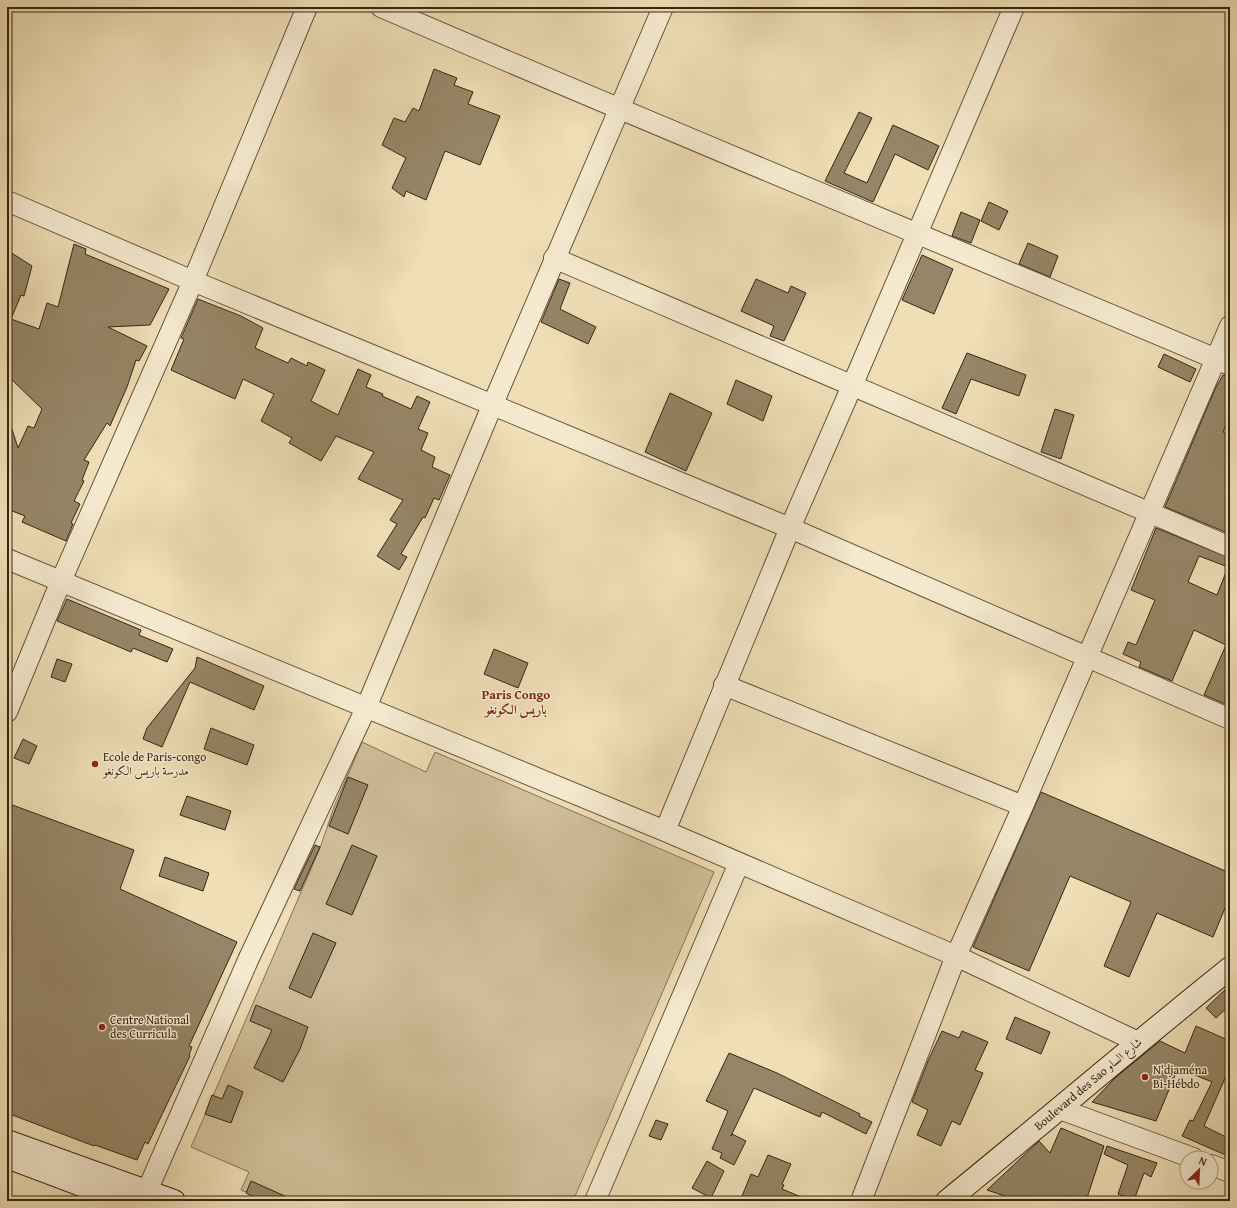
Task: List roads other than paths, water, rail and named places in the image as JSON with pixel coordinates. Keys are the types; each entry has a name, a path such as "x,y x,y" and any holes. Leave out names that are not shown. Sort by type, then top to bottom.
{"street":[{"path":"7,712 61,582 193,281 307,7"},
{"path":"381,7 618,110 917,233 1223,362"},
{"path":"147,1191 249,958 366,708 554,258 663,7"},
{"path":"665,831 790,528 1014,7"},
{"path":"7,201 193,281 492,406 790,528 1230,719"},
{"path":"554,258 1230,547"},
{"path":"861,1201 956,956 1024,806 1149,512 1223,362 1230,326"},
{"path":"7,558 61,582 665,831 956,956 1138,1042"},
{"path":"724,685 1024,806"},
{"path":"595,1201 739,863"},
{"name":"Boulevard des Sao شارع الساو","path":"947,1201 1060,1109 1138,1042 1230,968"},
{"path":"1060,1109 1179,1153"},
{"path":"7,1140 174,1201"},
{"path":"7,1158 124,1201"},
{"path":"1219,1168 1230,1172"}],"place":[{"name":"Ecole de Paris-congo مدرسة باريس الكونغو","path":"95,764"},
{"name":"Centre National des Curricula","path":"102,1027"},
{"name":"N'djaména Bi-Hébdo","path":"1145,1077"}],"district":[{"name":"Paris Congo باريس الكونغو","path":"516,702"}]}
